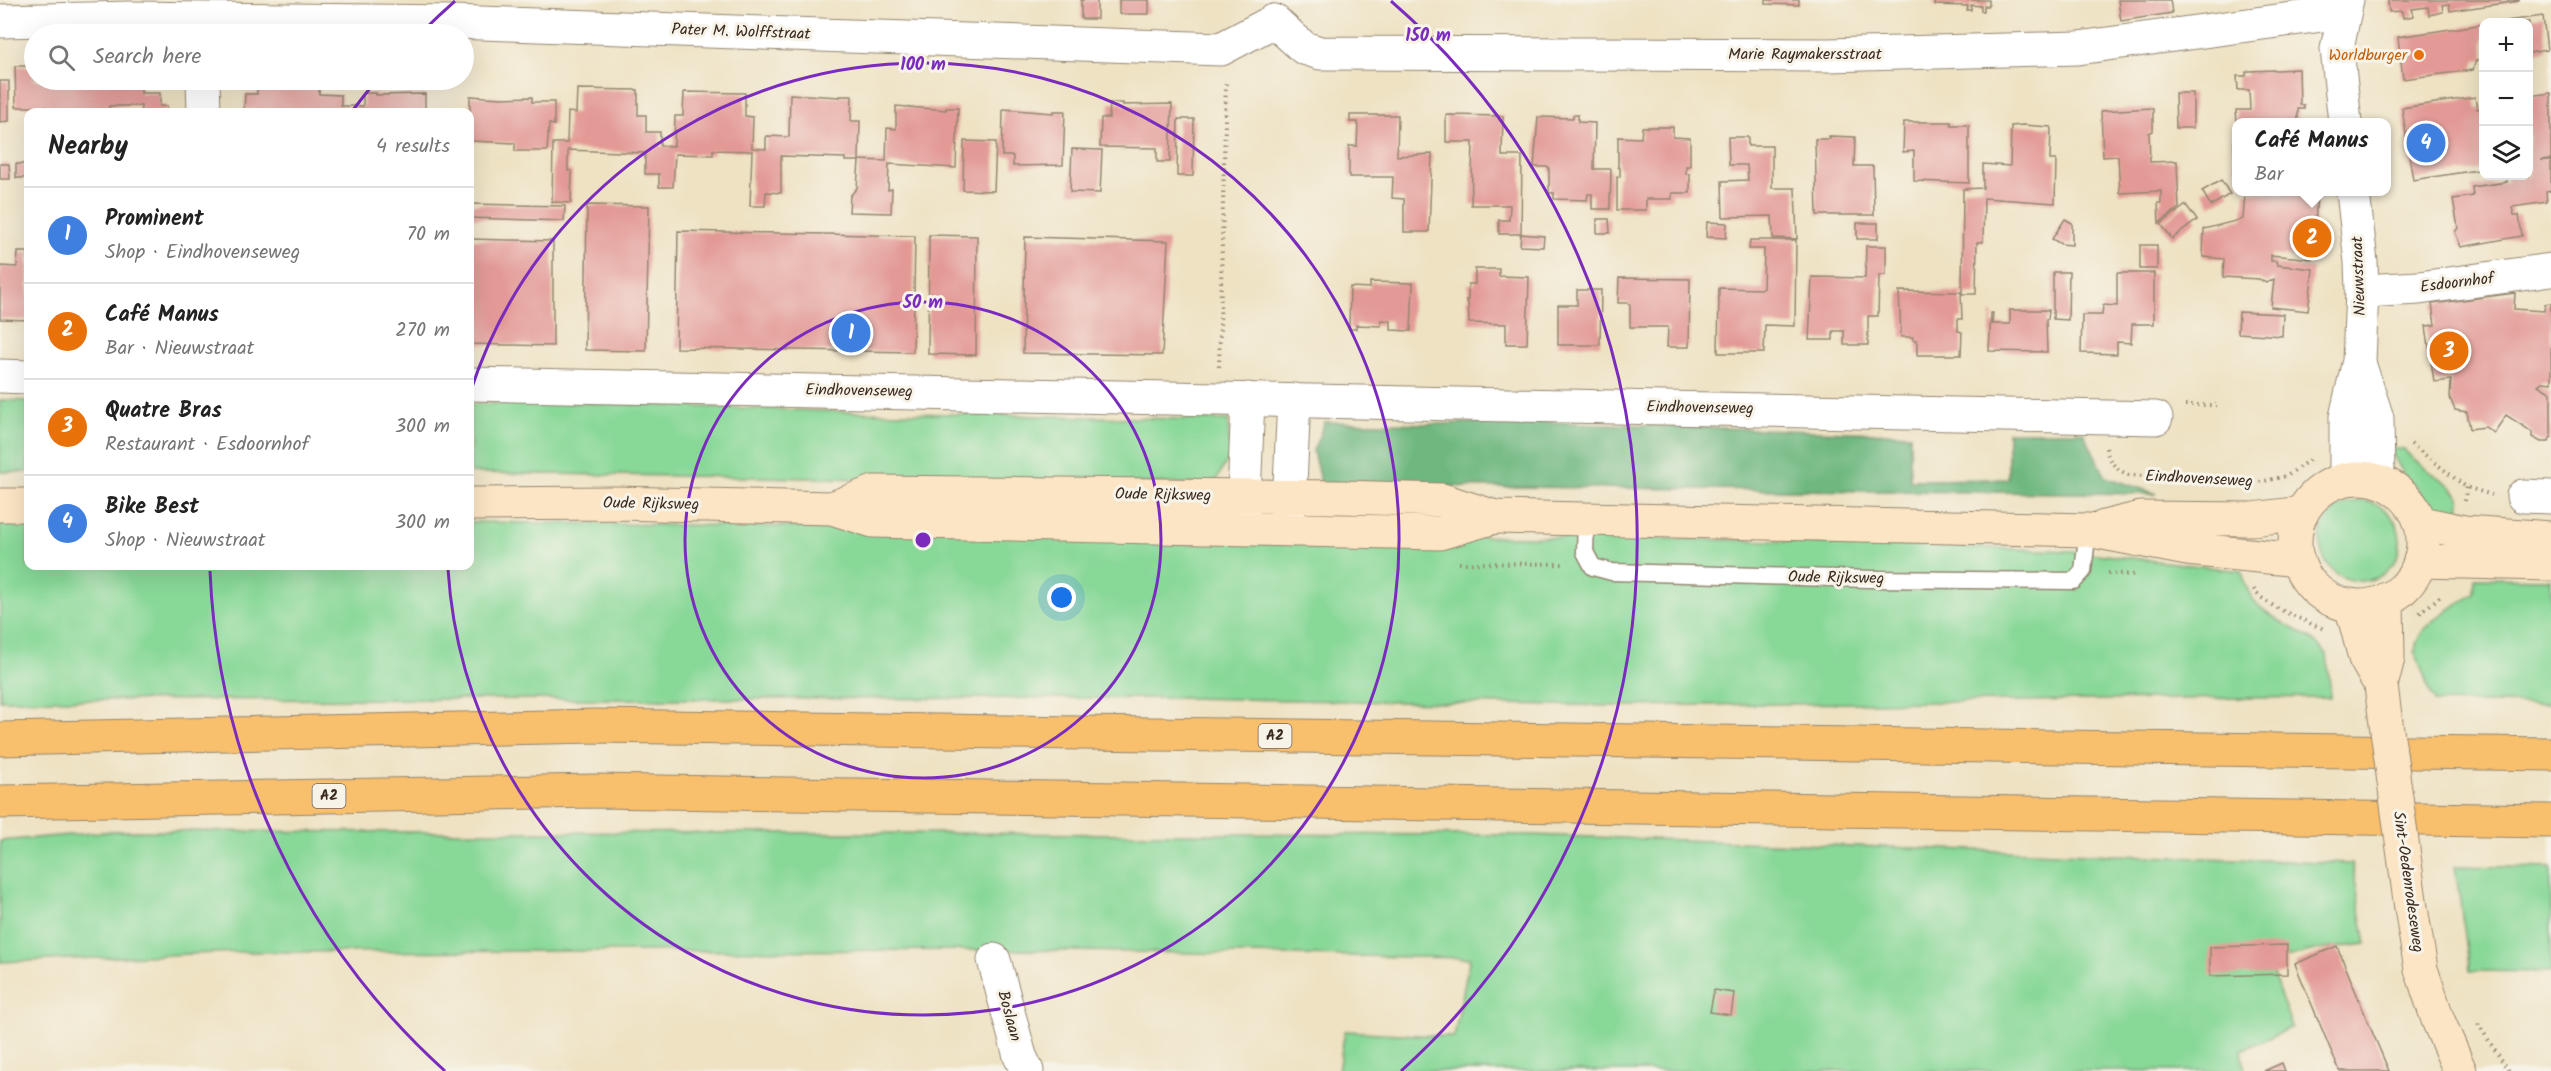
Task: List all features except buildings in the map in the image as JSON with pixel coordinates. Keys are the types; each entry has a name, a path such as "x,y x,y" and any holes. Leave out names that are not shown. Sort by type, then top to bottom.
{"highway":[{"name":"A2","path":"0,739 596,726 2551,754"},
{"name":"A2","path":"0,802 596,791 2551,821"}],"main road":[{"path":"2362,480 2397,489 2412,504 2421,523 2423,543 2420,561 2412,578 2399,592 2387,599 2365,606 2336,602 2324,595 2303,574 2298,560 2295,536 2302,513 2320,491 2362,480"},
{"name":"Oude Rijksweg","path":"831,508 874,492 1244,496 1442,501 1495,517 2088,530 2187,549 2298,560"},
{"name":"Oude Rijksweg","path":"474,504 615,503 831,508 873,521 1440,533 1495,517"},
{"path":"0,505 24,505"},
{"name":"Oude Rijksweg","path":"2088,530 2141,519 2253,519 2302,513"},
{"path":"2421,523 2464,532 2551,538"},
{"path":"2420,561 2551,564"},
{"name":"Sint-Oedenrodeseweg","path":"2387,599 2378,667 2411,908 2421,969 2438,1020 2460,1071"},
{"name":"Sint-Oedenrodeseweg","path":"2350,605 2378,667"}],"street":[{"name":"Marie Raymakersstraat","path":"1272,10 1304,48 1320,54 1828,55 2078,48 2346,6"},
{"path":"2344,118 2337,49 2346,6"},
{"name":"Pater M. Wolffstraat","path":"0,21 131,9 190,24"},
{"path":"1221,50 1272,10"},
{"name":"Pater M. Wolffstraat","path":"249,24 452,11 1221,50"},
{"path":"203,90 204,108"},
{"name":"Nieuwstraat","path":"2353,196 2362,291 2359,361 2346,417 2362,480"},
{"name":"Esdoornhof","path":"2362,291 2419,288 2551,270"},
{"path":"0,376 24,377"},
{"name":"Eindhovenseweg","path":"474,384 2156,418"},
{"path":"1233,398 1244,496 1242,529"},
{"path":"1288,531 1294,400"},
{"name":"Boslaan","path":"994,960 1020,1056 1027,1071"}],"lane":[{"name":"Oude Rijksweg","path":"1586,520 1585,552 1593,567 1612,572 1870,579 2074,581 2083,571 2088,530"}],"path":[{"path":"1221,50 1226,86 1233,398"},
{"name":"Eindhovenseweg","path":"2106,417 2108,458 2116,469 2129,475 2255,483 2287,476 2309,460 2313,453"},
{"path":"2403,438 2466,486"}],"green space":[{"path":"0,400 24,401 24,472 0,472"},
{"path":"562,402 854,412 1228,420 1230,456 1214,484 474,473 474,404"},
{"path":"1511,421 1910,434 1910,480 2008,479 2008,432 2083,432 2106,477 2157,494 1321,485 1313,451 1325,422 1440,424"},
{"path":"2389,448 2404,450 2450,486 2460,497 2459,516 2455,521 2431,508 2418,489 2406,478"},
{"path":"2360,501 2375,504 2388,513 2397,526 2400,541 2397,556 2388,569 2375,578 2360,581 2345,578 2332,569 2323,556 2320,541 2323,526 2332,513 2345,504"},
{"path":"0,521 24,521 24,570 474,570 474,522 1738,540 2071,551 2242,571 2245,585 2258,605 2276,619 2312,640 2327,654 2331,697 1617,706 1186,698 0,700"},
{"path":"2475,578 2551,579 2551,704 2434,702 2415,652 2417,642 2437,617 2474,594"},
{"path":"116,831 1531,835 2352,863 2366,944 2323,949 2226,972 2272,972 2292,1027 2242,1050 2245,1071 1338,1071 1345,1031 1454,1037 1470,958 1019,950 238,952 0,962 0,841"},
{"path":"2455,866 2551,868 2551,972 2470,971"}],"place":[{"name":"Worldburger","path":"2419,55"},
{"name":"Bike Best","path":"2426,143"},
{"name":"Café Manus","path":"2312,238"},
{"name":"Prominent","path":"851,333"},
{"name":"Quatre Bras","path":"2449,351"}]}
